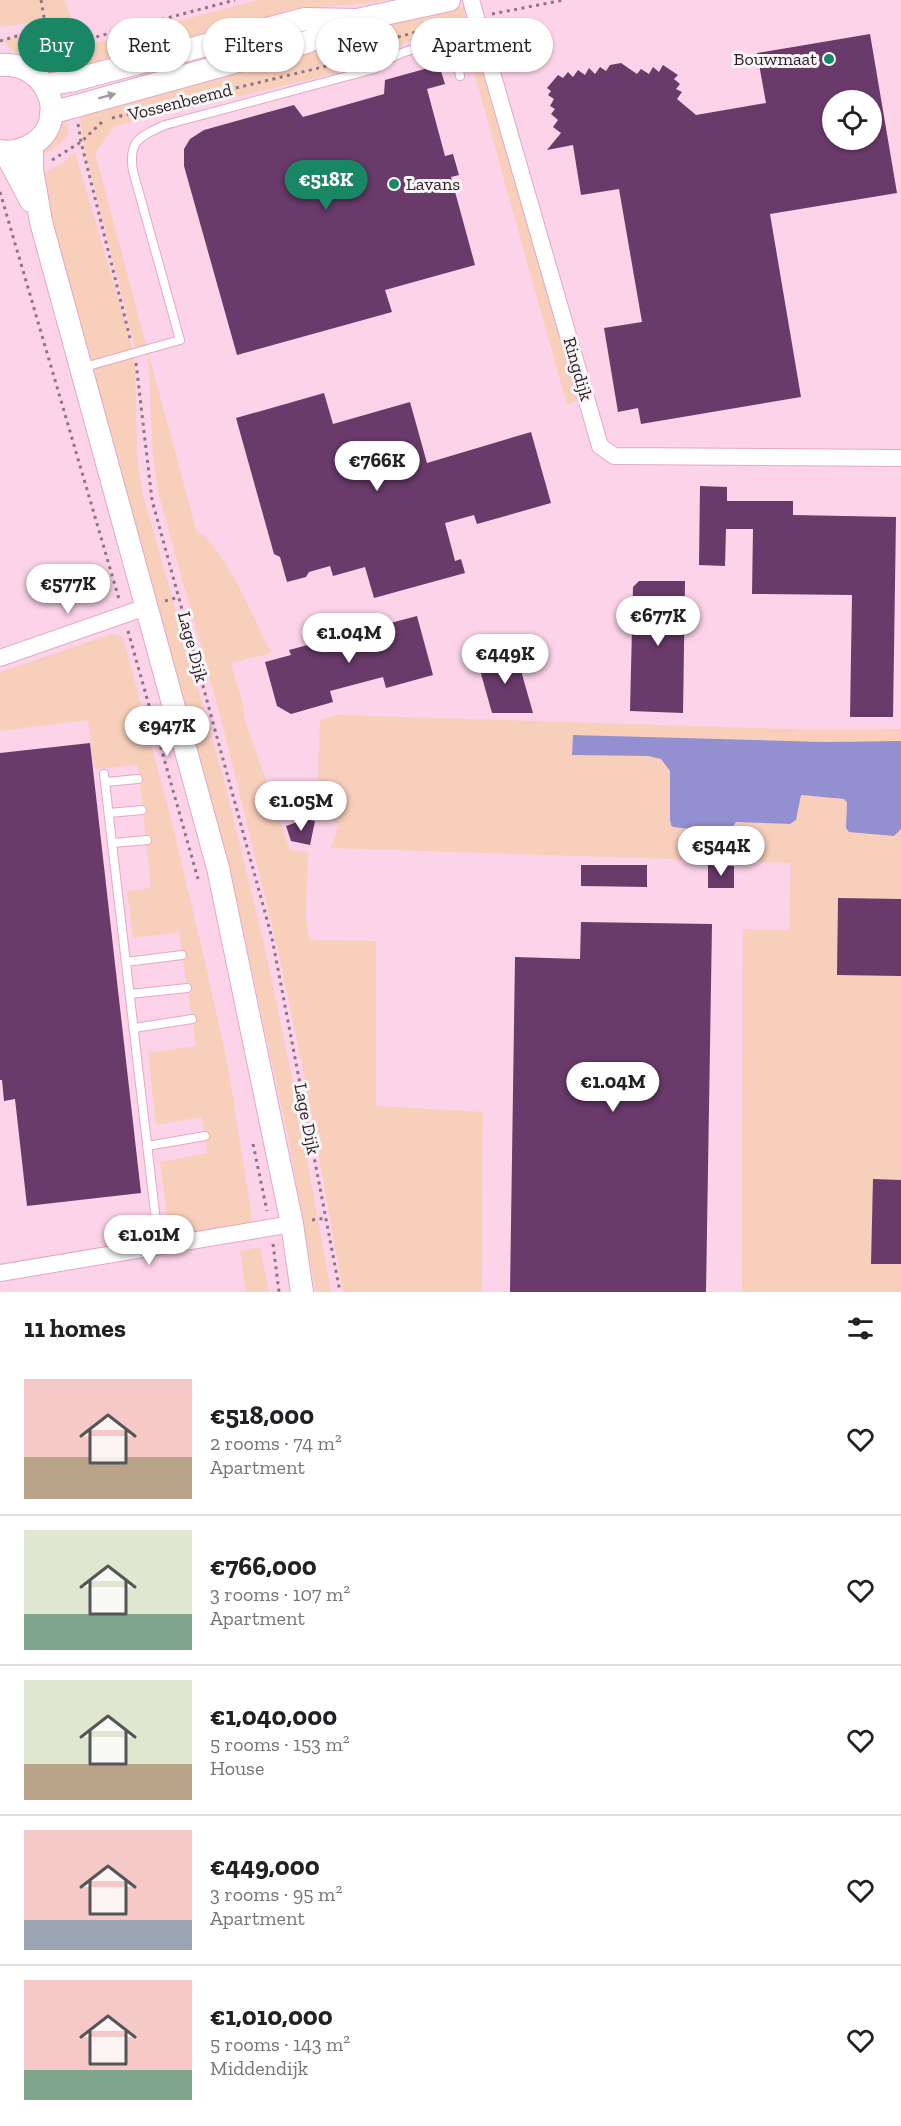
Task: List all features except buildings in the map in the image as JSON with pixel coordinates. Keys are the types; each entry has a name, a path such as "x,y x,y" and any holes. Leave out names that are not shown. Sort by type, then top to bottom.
{"main road":[{"name":"Vossenbeemd","path":"366,18 449,0"},
{"name":"Vossenbeemd","path":"45,85 81,78 305,20 316,20"},
{"name":"Vossenbeemd","path":"51,113 316,38"},
{"path":"1,60 31,71 45,85 51,103 51,113 43,134 32,145 18,151 2,152"},
{"name":"Lage Dijk","path":"32,145 32,169 41,222 219,868 281,1226 302,1292"},
{"name":"Lage Dijk","path":"2,152 41,222"}],"street":[{"name":"Ringdijk","path":"471,0 600,446 614,456 901,458"},
{"path":"0,658 147,607"},
{"path":"0,1273 281,1226"}],"lane":[{"path":"399,54 409,49 453,40 460,76"},
{"path":"81,368 180,340 132,171 130,154 137,142 147,133 165,125 363,72"},
{"path":"138,779 105,778 159,1247"},
{"path":"109,813 142,810"},
{"path":"113,843 147,840"},
{"path":"126,962 182,955"},
{"path":"130,994 188,988"},
{"path":"134,1028 192,1019"},
{"path":"147,1146 205,1136"}],"path":[{"path":"41,0 44,18"},
{"path":"95,37 235,0"},
{"name":"Vossenbeemd","path":"399,37 476,16 564,0"},
{"path":"0,41 18,36"},
{"name":"Vossenbeemd","path":"81,142 101,121 316,69"},
{"name":"Lage Dijk","path":"81,142 134,353 152,500 272,939 340,1292"},
{"path":"0,192 200,886"},
{"path":"252,1137 281,1226 279,1292"}],"shaded area":[{"path":"0,0 901,0 901,1292 0,1292"},
{"path":"0,0 64,0 72,18 18,18 18,24 0,27"},
{"path":"259,0 386,0 306,9 262,18 203,18 203,34 191,37 190,18"},
{"path":"465,6 469,18 411,18 411,41 399,47 399,19"},
{"path":"18,37 18,55 13,51 3,40"},
{"path":"107,40 107,60 95,63 95,43"},
{"path":"316,40 316,72 340,72 115,126 95,153 147,348 136,351 84,147 79,109 206,72 304,72 304,43"},
{"path":"474,72 484,72 581,399 567,405"},
{"path":"65,118 69,133 54,148 36,158 47,134"},
{"path":"75,152 131,342 135,366 137,457 143,495 224,780 265,948 293,1082 331,1292 316,1292 288,1137 242,924 129,517 41,175 64,162"},
{"path":"148,352 197,533 205,537 226,564 271,651 268,654 231,663 244,709 244,718 290,850 308,852 306,917 309,940 376,941 376,1106 483,1112 482,1292 343,1292 305,1079 277,946 223,726 158,492 153,456"},
{"path":"112,634 123,637 172,823 228,1066 253,1225 170,1238 160,1162 207,1153 202,1117 156,1125 148,1053 196,1046 179,932 133,938 127,891 151,888 138,765 94,769 88,720 0,731 0,672"},
{"path":"338,715 822,730 901,729 901,741 824,742 573,735 572,755 648,756 661,759 670,771 670,819 726,833 736,822 790,824 796,820 801,795 847,801 846,828 901,829 901,1292 742,1292 743,929 789,930 791,863 331,848 339,824 317,814 320,720"},
{"path":"573,735 824,742 901,741 901,829 894,836 849,832 846,828 847,802 844,799 801,795 796,820 790,824 736,822 726,833 673,827 670,819 670,771 661,759 648,756 572,755"},
{"path":"260,1247 269,1292 246,1292 240,1251"}],"place":[{"name":"Bouwmaat","path":"829,59"},
{"name":"Lavans","path":"394,184"}]}
